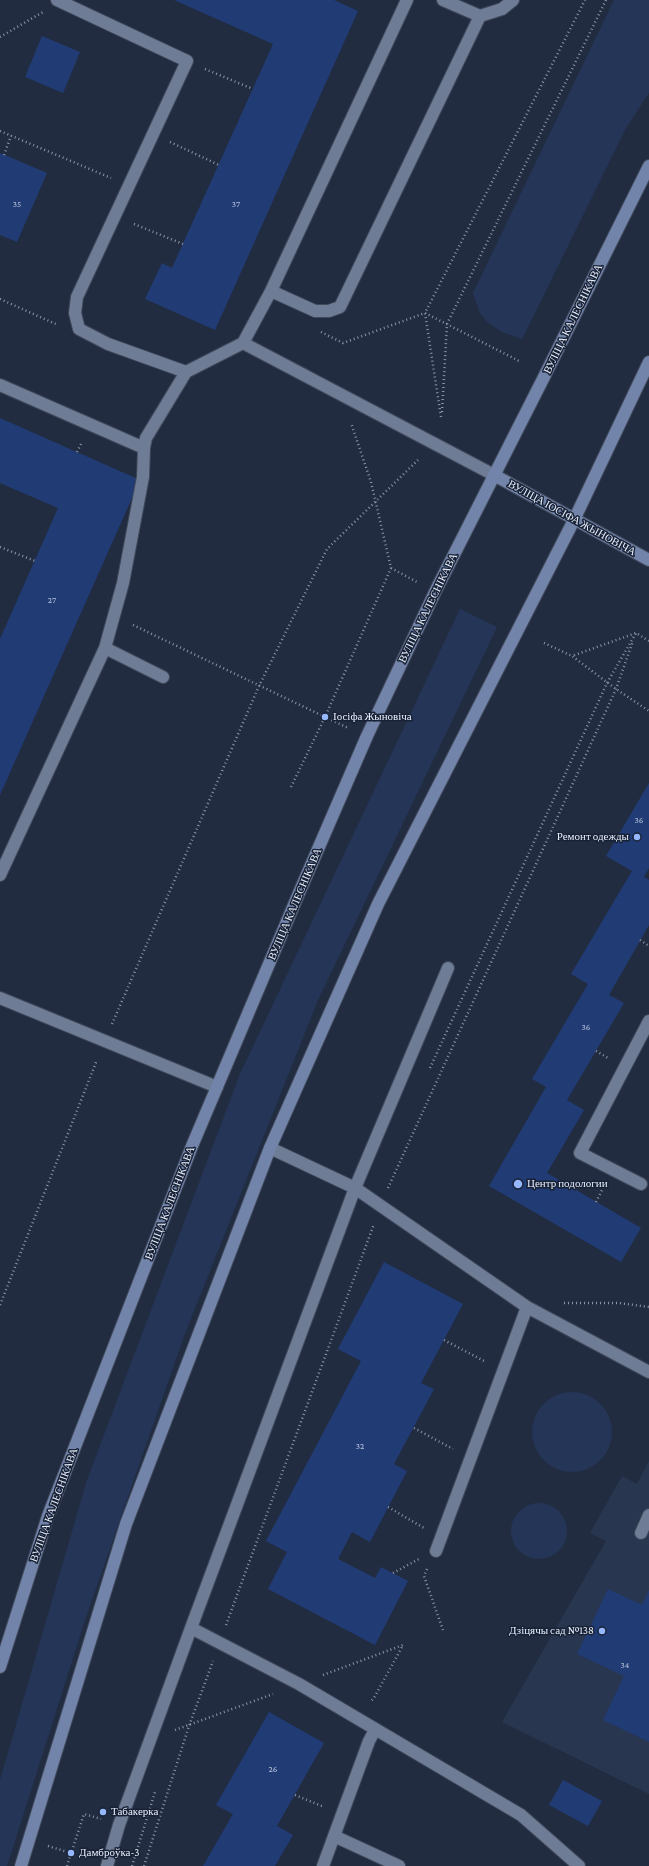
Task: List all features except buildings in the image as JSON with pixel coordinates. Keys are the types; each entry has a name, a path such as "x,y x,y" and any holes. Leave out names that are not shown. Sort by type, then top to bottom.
{"main road":[{"name":"ВУЛІЦА КАЛЕСНІКАВА","path":"0,1667 48,1516 192,1146 367,736 436,590 649,166"},
{"path":"21,1866 126,1524 270,1148 378,904 574,520 649,362"},
{"name":"ВУЛІЦА ІОСІФА ЖЫНОВІЧА","path":"494,475 649,560"}],"lane":[{"path":"0,875 105,648 123,582 143,477 144,448 146,438 186,372 243,343 271,291 407,0"},
{"path":"443,0 480,16 502,10 513,0"},
{"path":"59,1 187,61 77,297 75,313 79,328 108,344 186,372"},
{"path":"271,291 315,311 329,311 340,306 480,16"},
{"path":"243,343 494,475"},
{"path":"0,385 144,448"},
{"path":"105,648 163,677"},
{"path":"107,1866 119,1825 191,1628 355,1188 448,968"},
{"path":"0,998 217,1086"},
{"path":"640,1184 580,1153 649,1021"},
{"path":"270,1148 355,1188 527,1307 649,1372"},
{"path":"436,1550 527,1307"},
{"path":"641,1533 649,1515"},
{"path":"191,1628 299,1684 521,1815 579,1866"},
{"path":"323,1866 369,1741 375,1730"},
{"path":"334,1836 399,1866"}],"path":[{"path":"584,0 425,313 441,417 447,324 606,0"},
{"path":"0,36 59,1"},
{"path":"187,61 253,89"},
{"path":"0,130 128,185"},
{"path":"152,134 219,165"},
{"path":"4,155 11,136"},
{"path":"114,216 183,244"},
{"path":"0,300 56,324 79,328"},
{"path":"316,330 342,343 425,313 520,362"},
{"path":"291,787 391,568 371,482 341,394"},
{"path":"0,1305 105,1040 259,686 327,549 418,460"},
{"path":"0,547 35,561"},
{"path":"391,568 417,582"},
{"path":"133,617 132,625 367,736"},
{"path":"636,633 649,641"},
{"path":"572,656 636,633"},
{"path":"426,1075 607,683 636,633"},
{"path":"144,1866 189,1726 380,1206 616,689 636,633"},
{"path":"544,643 572,656 607,683 649,711"},
{"path":"640,940 649,946"},
{"path":"527,1307 564,1303 619,1303 649,1307"},
{"path":"444,1340 503,1371"},
{"path":"414,1428 470,1458"},
{"path":"388,1507 440,1538"},
{"path":"393,1573 436,1550"},
{"path":"436,1550 424,1576 443,1630"},
{"path":"172,1737 177,1723"},
{"path":"132,1866 156,1788"},
{"path":"295,1795 331,1810"},
{"path":"67,1866 84,1814"}],"shaded area":[{"path":"614,0 649,0 649,93 626,128 522,339 502,332 487,322 479,311 473,293"},
{"path":"460,609 497,627 318,1000 184,1336 86,1617 7,1866 0,1866 0,1780 87,1480 240,1074"},
{"path":"564,1392 580,1392 601,1403 612,1424 612,1440 601,1461 580,1472 564,1472 550,1466 543,1461 538,1454 532,1440 532,1424 538,1410 543,1403 550,1398"},
{"name":"Дзіцячы сад №138","path":"649,1461 649,1794 502,1722 606,1541 590,1533 622,1476 637,1484"},
{"path":"533,1503 545,1503 555,1507 563,1515 567,1525 567,1537 563,1547 555,1555 545,1559 533,1559 523,1555 515,1547 511,1537 511,1525 515,1515 523,1507"}],"place":[{"name":"Іосіфа Жыновіча","path":"325,717"},
{"name":"Ремонт одежды","path":"637,837"},
{"name":"Центр подологии","path":"518,1184"},
{"name":"Дзіцячы сад №138","path":"602,1631"},
{"name":"Табакерка","path":"103,1812"},
{"name":"Дамброўка-3","path":"71,1853"}]}
